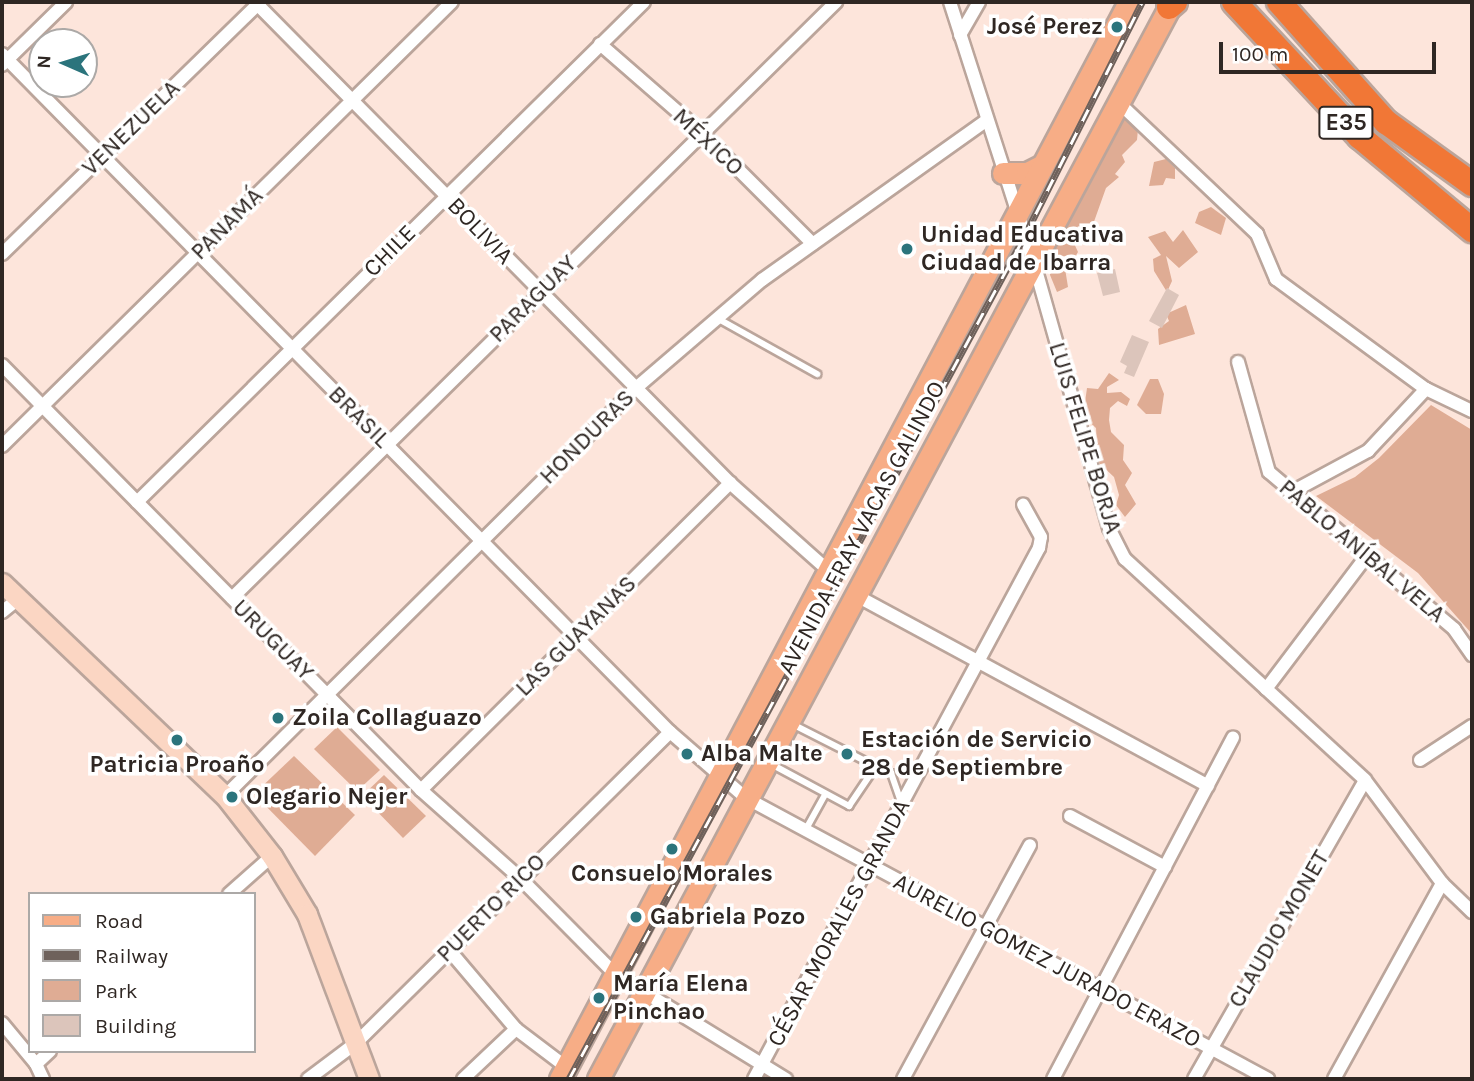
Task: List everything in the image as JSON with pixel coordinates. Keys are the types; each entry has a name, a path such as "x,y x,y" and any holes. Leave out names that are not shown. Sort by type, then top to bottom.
{"highway":[{"name":"E35","path":"1234,2 1360,137 1472,230"},
{"name":"E35","path":"1279,2 1386,122 1472,184"}],"main road":[{"name":"AVENIDA FRAY VACAS GALINDO","path":"563,1073 1129,2"},
{"name":"AVENIDA FRAY VACAS GALINDO","path":"598,1079 1172,4"},
{"path":"1003,173 1027,173 1041,166"}],"street":[{"path":"4,60 66,2"},
{"name":"PANAMÁ","path":"2,446 452,2"},
{"name":"CHILE","path":"137,502 644,2"},
{"name":"PARAGUAY","path":"232,598 701,132 836,2"},
{"name":"LUIS FELIPE BORJA","path":"950,2 986,121 1034,263 1109,528 1125,559 1364,780 1442,883 1472,912"},
{"path":"960,34 979,2"},
{"name":"BOLIVIA","path":"257,3 730,483 830,572"},
{"name":"VENEZUELA","path":"2,254 257,3"},
{"name":"MÉXICO","path":"600,44 701,132 813,244"},
{"name":"BRASIL","path":"4,60 670,732 720,776"},
{"path":"1118,102 1229,212 1257,234 1276,279 1426,389 1472,411"},
{"name":"HONDURAS","path":"225,796 636,388 717,318 813,244 986,121"},
{"name":"PABLO ANÍBAL VELA","path":"1238,362 1269,472 1290,493 1454,629 1472,655"},
{"name":"URUGUAY","path":"2,365 421,790 521,879 615,974 643,994 786,1079"},
{"path":"1290,493 1368,451 1426,389"},
{"name":"LAS GUAYANAS","path":"421,790 730,483"},
{"name":"CÉSAR MORALES GRANDA","path":"754,1079 1040,548 1041,537 1023,505"},
{"path":"1266,689 1366,557"},
{"path":"2,583 225,796 272,856 307,914 369,1079"},
{"path":"856,596 980,660 1208,786"},
{"path":"2,612 18,599"},
{"path":"1420,760 1472,726"},
{"name":"PUERTO RICO","path":"308,1079 356,1043 670,732"},
{"path":"1053,1079 1233,738"},
{"name":"AURELIO GOMEZ JURADO ERAZO","path":"720,776 746,798 1268,1079"},
{"name":"CLAUDIO MONET","path":"1194,1079 1364,780"},
{"path":"1070,816 1165,867"},
{"path":"903,1079 1030,845"},
{"path":"231,892 272,856"},
{"path":"1334,1079 1442,883"},
{"path":"449,950 516,1029 563,1073"},
{"path":"2,1023 36,1064 43,1079"},
{"path":"463,1079 516,1029"},
{"path":"36,1064 48,1053"}],"lane":[{"path":"717,318 817,374"},
{"path":"788,721 873,768 891,772 902,806"},
{"path":"766,761 849,806 873,768"},
{"path":"805,830 825,794"}],"green space":[{"path":"1125,114 1138,129 1137,140 1122,155 1125,162 1115,174 1119,177 1106,188 1091,230 1073,241 1078,252 1075,257 1063,256 1068,287 1057,292 1050,275 1051,249 1074,208 1074,200 1081,196 1096,167 1101,150 1107,147 1114,124"},
{"path":"1166,159 1175,168 1175,179 1166,178 1163,185 1149,186 1154,162"},
{"path":"1211,207 1226,218 1221,235 1195,223 1199,212"},
{"path":"1183,230 1198,252 1179,268 1166,256 1172,281 1167,292 1154,271 1153,259 1161,255 1148,237 1165,231 1173,242"},
{"path":"1186,305 1195,334 1159,345 1158,329 1169,321 1166,314"},
{"path":"1109,373 1119,380 1107,387 1107,393 1121,392 1130,399 1127,406 1118,401 1110,408 1109,420 1111,432 1124,445 1123,460 1132,473 1125,485 1136,504 1125,517 1116,505 1119,495 1114,477 1098,462 1096,428 1083,416 1087,388 1098,389"},
{"path":"1150,379 1158,379 1164,394 1161,414 1146,414 1137,405"},
{"path":"1431,405 1472,430 1472,634 1418,573 1316,496 1355,477 1379,458"},
{"path":"337,727 380,770 357,791 314,749"},
{"path":"294,756 355,815 315,856 254,794"},
{"path":"384,775 426,816 403,838 362,796"}],"building":[{"path":"1115,269 1120,292 1103,296 1097,273"},
{"path":"1167,288 1179,295 1162,328 1149,321"},
{"path":"1132,335 1149,342 1134,377 1124,373 1127,366 1120,362"}],"railway":[{"path":"569,1079 1024,237 1142,2"}],"place":[{"name":"José Perez","path":"1117,27"},
{"name":"Unidad Educativa Ciudad de Ibarra","path":"907,249"},
{"name":"Zoila Collaguazo","path":"278,718"},
{"name":"Patricia Proaño","path":"177,740"},
{"name":"Alba Malte","path":"687,754"},
{"name":"Estación de Servicio 28 de Septiembre","path":"847,754"},
{"name":"Olegario Nejer","path":"232,797"},
{"name":"Consuelo Morales","path":"672,849"},
{"name":"Gabriela Pozo","path":"636,917"},
{"name":"María Elena Pinchao","path":"599,998"}]}
